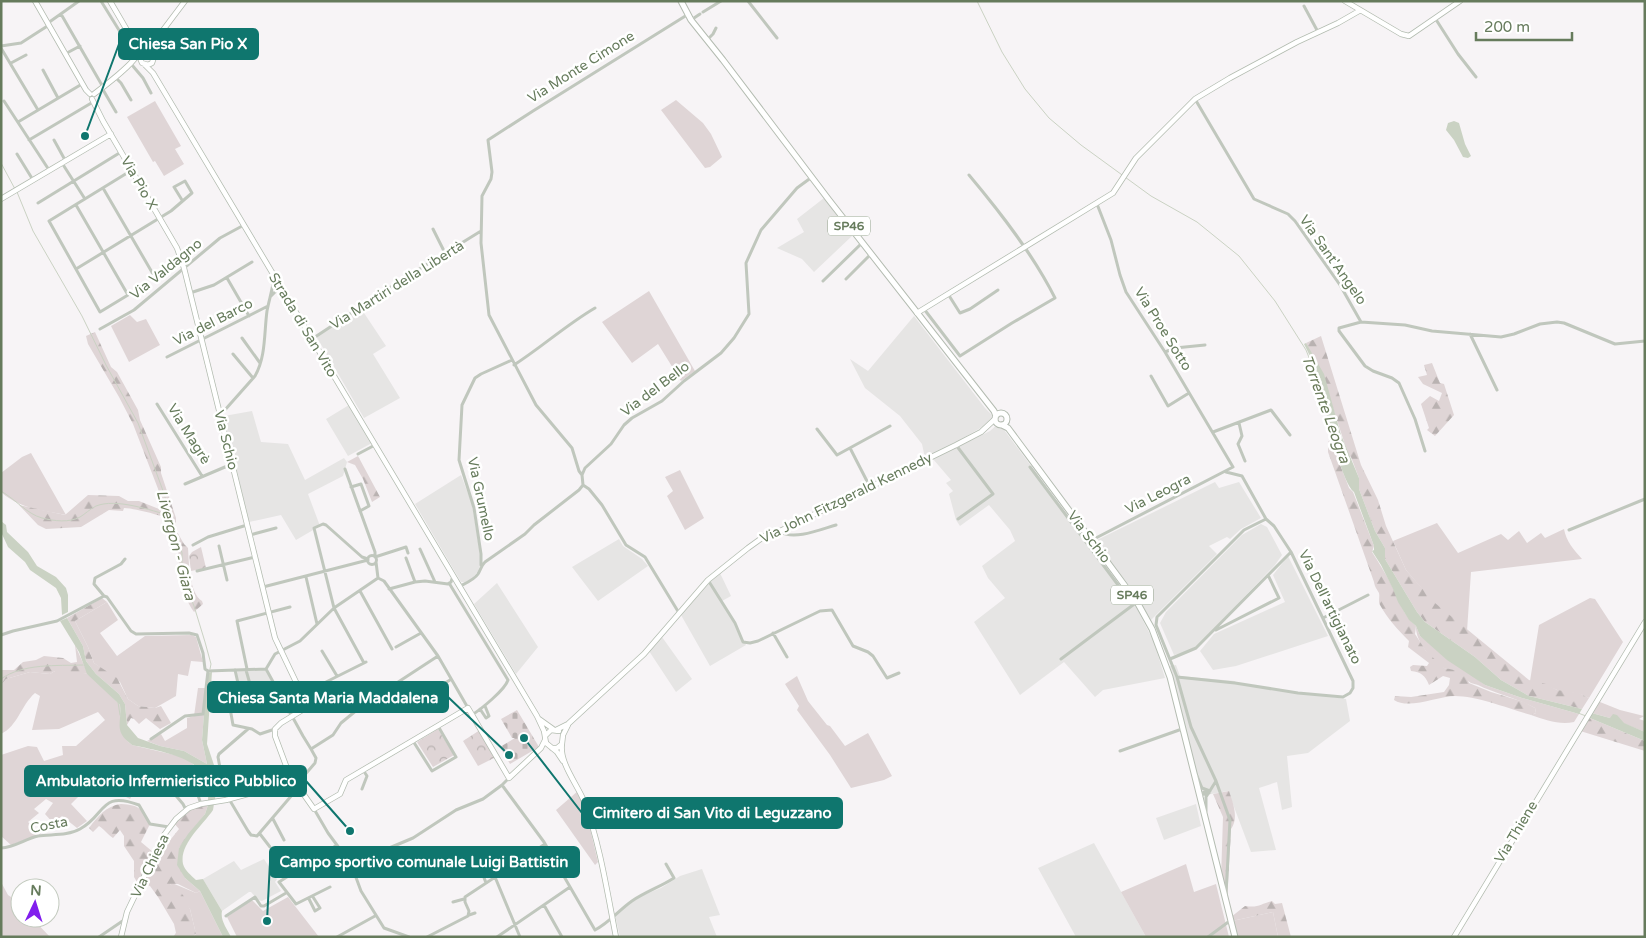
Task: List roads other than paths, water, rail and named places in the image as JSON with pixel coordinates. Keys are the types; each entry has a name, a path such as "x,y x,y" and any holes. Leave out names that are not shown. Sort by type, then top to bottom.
{"main road":[{"name":"Via Pio X","path":"35,1 82,84 92,97 111,134 177,248 184,268"},
{"path":"110,1 130,34 144,64"},
{"path":"151,46 184,1"},
{"name":"SP46","path":"681,1 687,15 999,420"},
{"path":"1345,1 1359,11 1401,34 1409,36 1460,1"},
{"path":"917,313 1113,194 1136,158 1195,99 1297,42 1359,11"},
{"path":"130,34 151,46 154,57 152,63 154,73"},
{"path":"92,97 129,66 140,44 158,35"},
{"path":"129,66 152,63"},
{"name":"Strada di San Vito","path":"144,64 154,73 280,288 460,586"},
{"path":"1,199 111,134"},
{"name":"Via Schio","path":"184,268 275,638 301,694"},
{"name":"Via Schio","path":"999,420 1092,540 1152,629 1170,677 1235,937"},
{"name":"Via John Fitzgerald Kennedy","path":"555,730 568,724 644,654 708,580 766,535 778,532 871,488 981,432 999,420"},
{"path":"460,586 537,716 543,723 563,735 561,753 563,761"},
{"name":"Via Thiene","path":"1454,937 1645,622"},
{"path":"301,694 306,703 305,707 281,723 275,729 275,736 285,767 314,809 340,794 346,780 468,708 509,778 543,746 548,731 555,730"},
{"path":"537,716 545,738 563,761 579,790 588,813 598,849 616,937"},
{"name":"Via John Fitzgerald Kennedy","path":"563,735 568,724"},
{"path":"536,753 557,748 562,744"},
{"name":"Via Chiesa","path":"121,937 125,920 136,893 169,827 186,810 201,804 228,800 270,788 296,785"}],"street":[{"path":"38,110 1,47 21,43 79,1"},
{"path":"101,1 122,34"},
{"path":"691,20 721,1"},
{"path":"748,1 777,38"},
{"path":"1304,6 1318,32"},
{"path":"61,14 116,112"},
{"name":"Via Monte Cimone","path":"481,231 482,196 492,172 488,140 532,110 687,15"},
{"path":"1436,18 1458,54 1476,77"},
{"path":"707,40 716,28"},
{"path":"65,54 80,46"},
{"path":"11,63 26,55"},
{"path":"129,66 143,78 151,93"},
{"path":"43,70 58,98"},
{"path":"115,77 121,82 131,100"},
{"path":"18,122 82,84"},
{"path":"29,140 92,97"},
{"name":"Via Sant'Angelo","path":"1195,99 1254,199 1288,214 1295,221 1340,285 1361,322 1501,337 1533,326 1557,322 1615,344 1645,341"},
{"path":"4,101 49,170"},
{"path":"54,140 74,181 86,199"},
{"path":"38,203 122,152"},
{"path":"17,154 33,180"},
{"path":"76,205 128,295 100,312 48,221 132,170"},
{"path":"924,309 960,356 1055,298 1024,248 969,175"},
{"name":"Via del Bello","path":"582,475 585,468 612,444 624,425 632,418 662,401 684,381 722,353 734,338 749,314 746,263 761,230 797,188 812,177"},
{"path":"76,269 171,211 192,193 185,181 174,188 182,200"},
{"path":"103,188 153,274"},
{"name":"Via Proe Sotto","path":"1097,204 1111,240 1126,292 1165,352 1233,467"},
{"name":"Via Valdagno","path":"100,329 134,310 220,238 244,225"},
{"path":"433,229 445,254"},
{"path":"460,586 474,578 480,571 480,567 526,534 534,525 574,495 583,485 582,475 576,464 572,448 536,405 489,315 481,231"},
{"name":"Via Martiri della Libertà","path":"312,339 481,231"},
{"path":"823,281 862,243"},
{"path":"846,279 871,254"},
{"path":"190,293 214,285 252,262"},
{"path":"220,413 224,411 253,378 260,364 274,276"},
{"path":"227,278 249,316"},
{"path":"272,289 280,288"},
{"path":"270,296 280,288"},
{"path":"948,293 960,313 970,309 998,290"},
{"name":"Via del Barco","path":"167,357 268,306"},
{"path":"514,365 532,354 578,318 595,308"},
{"path":"1361,322 1339,328 1343,338 1365,366 1399,383 1426,450"},
{"path":"1470,334 1497,390"},
{"path":"242,338 260,364"},
{"path":"1165,352 1175,348 1206,345"},
{"path":"233,354 253,378"},
{"name":"Via Grumello","path":"480,567 481,554 474,508 459,460 462,405 466,393 475,378 512,360"},
{"path":"1151,376 1168,406 1189,393"},
{"name":"Via Magrè","path":"157,404 202,476"},
{"path":"1213,432 1270,410 1290,434"},
{"path":"1239,423 1242,436 1238,444 1245,461"},
{"path":"817,429 835,454 890,426"},
{"path":"358,454 375,444"},
{"path":"956,445 993,494 958,519"},
{"path":"850,448 871,488"},
{"name":"Via Magrè","path":"185,484 232,464"},
{"name":"Via Schio","path":"1030,467 1135,604"},
{"name":"Via Leogra","path":"1092,540 1233,467"},
{"path":"344,469 375,552 378,578"},
{"name":"Via Dell'artigianato","path":"1177,677 1235,683 1298,693 1343,696 1350,693 1353,688 1353,682 1291,552 1274,526 1266,518 1242,476 1225,472"},
{"path":"351,487 361,484 369,506 360,511"},
{"path":"583,485 589,489 602,505 626,544 645,557 680,613"},
{"path":"1569,530 1645,498"},
{"name":"Via Schio","path":"1226,900 1230,820 1216,781 1191,726 1177,677 1156,625 1157,617 1244,530 1266,518"},
{"path":"193,545 208,537 247,524"},
{"path":"301,694 365,663 334,608 314,528 324,524 362,557 374,564 376,562"},
{"path":"778,532 782,534 801,534 836,525"},
{"path":"250,535 276,528"},
{"path":"219,546 227,580"},
{"path":"262,587 368,561 374,556 406,547 408,553"},
{"path":"420,549 436,583"},
{"path":"1170,660 1196,648 1291,552"},
{"path":"196,571 255,557"},
{"path":"406,558 415,582"},
{"path":"125,559 121,564 94,580 94,584 104,596 108,596 131,631 136,634 195,634 201,646 205,669 208,671 203,714 185,716 151,738"},
{"path":"368,561 377,573"},
{"path":"449,583 453,575"},
{"path":"1213,632 1279,598 1268,575"},
{"path":"306,577 318,624"},
{"path":"378,578 384,581 438,656 450,680 468,708"},
{"path":"266,669 273,656 280,650 300,641 334,608 378,578"},
{"path":"708,580 735,623 743,642 750,643 820,610 832,610 853,646 873,656 887,678 899,673"},
{"path":"389,589 415,582 449,583"},
{"path":"449,583 508,680 505,687 485,706 472,715"},
{"path":"360,591 392,649"},
{"path":"1323,618 1368,595"},
{"path":"1,636 13,631 62,619 104,596"},
{"path":"1061,659 1135,604"},
{"path":"254,698 236,623 239,620 290,607"},
{"path":"396,647 421,632"},
{"path":"773,633 787,657"},
{"path":"322,651 337,676"},
{"path":"312,749 333,735 342,723 363,705 438,656"},
{"path":"208,671 266,669"},
{"path":"248,729 218,756 228,800 254,837 260,834 273,819 296,785 315,763 316,758 266,669"},
{"path":"234,670 240,692"},
{"path":"412,704 450,680"},
{"path":"477,723 489,716 485,706"},
{"path":"230,708 233,726 260,734 275,729"},
{"path":"480,709 486,718"},
{"path":"413,741 432,771 456,757 438,726"},
{"path":"1120,751 1183,728"},
{"name":"Via Schio","path":"1193,768 1202,788 1209,791"},
{"path":"362,789 367,776 364,770"},
{"path":"350,864 414,838 456,810 482,799 502,786 509,778"},
{"path":"193,781 201,804"},
{"name":"Via Schio","path":"1208,829 1206,797 1216,781"},
{"path":"502,786 545,844 595,930 594,937"},
{"path":"149,795 161,791 172,791 186,810"},
{"name":"Via Schio","path":"1200,795 1209,791"},
{"name":"Costa","path":"1,848 13,847 37,837 76,831 86,825 110,802 122,800 139,805 150,824 169,827"},
{"path":"314,809 350,864 375,916 384,928 408,937"},
{"path":"273,819 284,840"},
{"path":"260,834 270,847"},
{"path":"453,902 464,899 545,844"},
{"path":"330,887 296,904 279,884 279,880 337,845"},
{"path":"479,864 486,883"},
{"path":"595,930 613,919 630,902 674,878 666,864"},
{"path":"495,877 520,937"},
{"path":"497,937 570,887"},
{"path":"226,916 254,896 261,906 264,906 286,893"},
{"path":"309,899 315,911 320,908 313,896"},
{"path":"464,899 469,915"},
{"path":"544,905 562,937"},
{"path":"427,937 475,913"},
{"path":"337,937 375,916"},
{"path":"99,937 125,920"},
{"path":"1208,937 1231,920"}],"water":[{"path":"1454,121 1459,123 1465,144 1471,156 1468,158 1463,157 1446,130 1448,123"},
{"path":"1306,343 1324,374 1341,435 1359,478 1359,489 1375,531 1385,548 1385,559 1417,612 1425,622 1475,657 1501,680 1529,696 1582,709 1579,714 1522,698 1485,685 1447,660 1420,636 1416,626 1409,620 1398,602 1381,565 1372,551 1374,546 1354,492 1349,486 1340,465 1319,381 1304,344"},
{"path":"1,521 6,525 7,532 28,552 37,566 56,577 66,588 68,612 62,615 61,598 56,588 30,570 25,562 8,547 1,532"},
{"path":"67,618 83,646 86,661 96,674 119,694 125,704 127,725 138,738 160,746 184,751 207,764 202,740 207,673 212,672 207,744 217,774 215,800 208,801 208,785 205,775 188,761 165,752 132,745 122,736 120,731 120,705 87,674 79,652 60,621"},
{"path":"1588,712 1610,718 1613,714 1617,715 1624,723 1645,732 1645,741 1585,716"},
{"path":"214,804 213,810 188,842 183,857 183,864 196,880 203,879 222,911 223,921 231,937 223,937 200,891 185,878 177,865 179,848 205,814 208,805"}],"waterway":[{"name":"Torrente Leogra","path":"977,1 1002,52 1025,89 1049,118 1081,145 1151,196 1197,222 1239,256 1275,301 1306,350 1322,390"},
{"name":"Livergon - Giara","path":"1,163 15,189"},
{"name":"Livergon - Giara","path":"17,192 33,231 82,316 138,423 175,528 182,553 182,564 187,589 205,642 211,664 210,669"},
{"path":"1,491 31,513 51,520 66,521 76,519 96,506 113,503 143,508 171,516"},
{"path":"1,679 19,670 30,668 83,665"},
{"path":"118,702 120,715"},
{"name":"Torrente Leogra","path":"1578,713 1586,716"}],"place":[{"name":"Chiesa San Pio X","path":"85,136"},
{"name":"Cimitero di San Vito di Leguzzano","path":"524,738"},
{"name":"Chiesa Santa Maria Maddalena","path":"509,755"},
{"name":"Ambulatorio Infermieristico Pubblico","path":"350,831"},
{"name":"Campo sportivo comunale Luigi Battistin","path":"267,921"}]}
